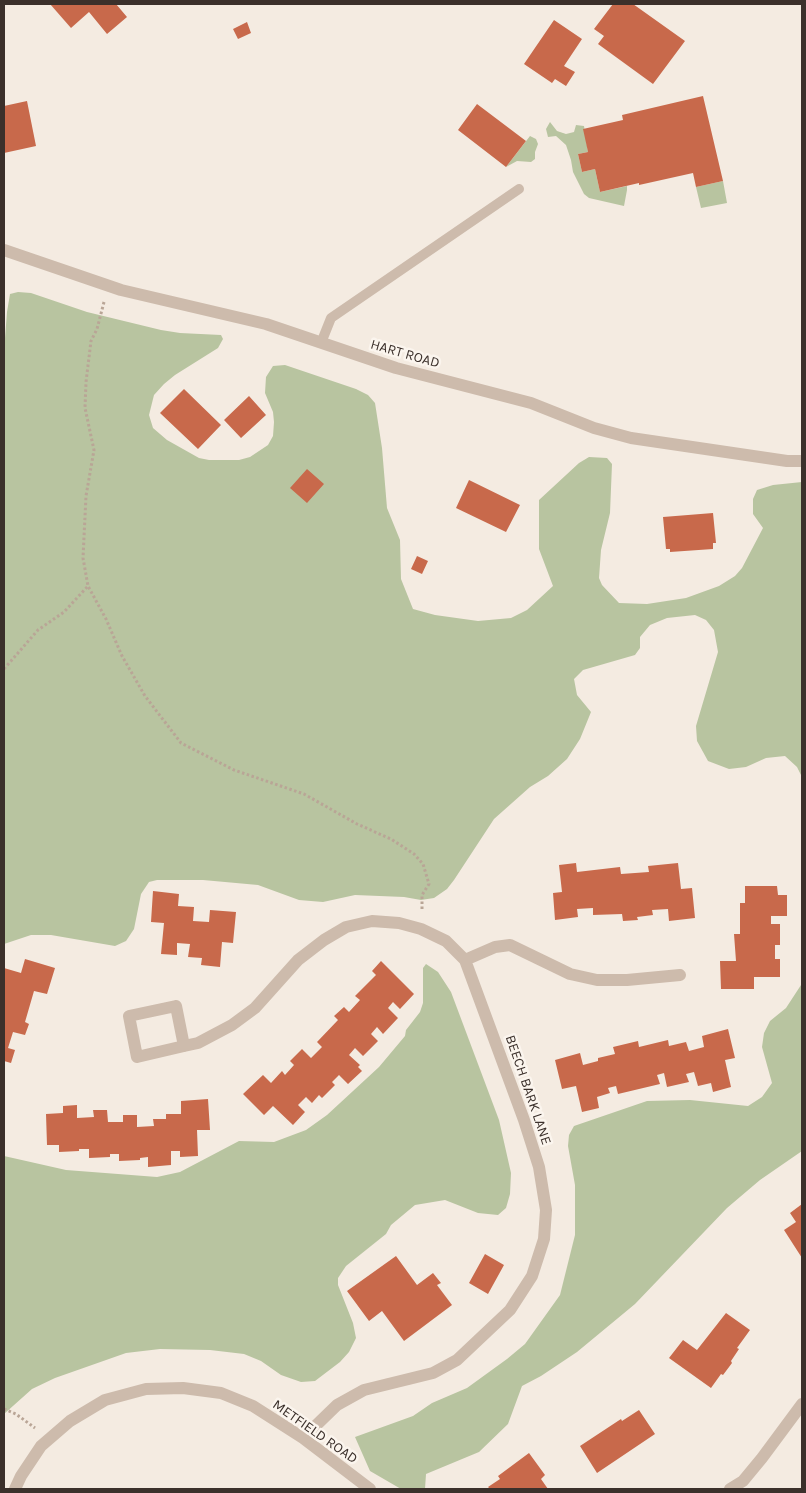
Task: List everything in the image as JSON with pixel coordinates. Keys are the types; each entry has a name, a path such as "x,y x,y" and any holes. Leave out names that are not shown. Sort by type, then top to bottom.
{"street":[{"name":"HART ROAD","path":"4,250 109,286 266,324 396,368 531,403 594,428 631,438 779,460 802,461"},
{"name":"BEECH BARK LANE","path":"184,1046 176,1006 129,1016 137,1057 198,1043 232,1025 255,1008 298,960 324,940 346,927 372,921 399,923 421,928 446,941 466,960 539,1167 546,1210 544,1239 532,1276 510,1310 457,1360 433,1373 364,1390 337,1405 303,1438"},
{"path":"466,960 495,947 510,945 570,974 597,980 627,980 680,975"},
{"name":"METFIELD ROAD","path":"15,1489 21,1476 41,1446 70,1421 105,1400 146,1390 183,1388 221,1393 253,1406 303,1438 370,1489"},
{"path":"730,1489 743,1481 802,1404"}],"lane":[{"path":"321,344 331,318 519,189"}],"path":[{"path":"109,286 97,329 91,341 86,382 85,408 94,450 86,496 83,558 88,586 106,619 122,656 145,696 181,743 234,770 304,794 357,824 391,839 419,859 424,864 428,884 422,895 421,928"},
{"path":"4,669 38,630 64,612 88,586"},
{"path":"4,1410 24,1420 49,1439"}],"green space":[{"path":"550,122 557,131 566,134 574,132 576,125 584,126 588,152 578,154 582,172 595,169 600,192 627,186 624,206 589,198 584,194 573,172 566,145 556,136 548,137 546,129"},
{"path":"530,136 536,139 538,144 535,159 531,162 517,161 506,167"},
{"path":"723,181 727,203 701,208 696,187"},
{"path":"18,292 31,293 87,312 161,330 221,335 223,339 218,348 175,375 154,395 149,415 153,428 167,440 199,458 239,460 250,457 268,445 273,436 274,422 273,412 265,393 266,377 273,366 285,365 356,389 368,395 375,403 382,448 387,508 400,540 401,579 413,609 435,615 478,621 511,618 527,610 553,586 539,549 539,500 579,463 589,457 607,458 612,464 610,513 601,550 599,578 602,585 619,603 647,604 686,598 719,586 735,576 742,568 763,528 753,514 753,499 757,490 773,485 802,482 802,777 797,767 785,756 766,758 746,767 729,769 708,761 697,741 696,726 718,652 714,630 706,620 695,615 667,618 650,625 640,637 640,648 635,655 583,670 574,679 577,695 591,712 580,739 567,759 548,776 530,787 494,819 454,880 447,889 434,898 421,900 404,897 355,895 323,902 299,900 258,885 203,880 157,880 149,882 141,894 134,929 126,941 115,946 51,935 31,935 4,944 4,351 10,294"},
{"path":"426,964 438,972 451,992 499,1120 511,1173 510,1194 506,1208 498,1215 478,1213 445,1200 415,1205 391,1225 386,1234 346,1266 338,1278 338,1285 353,1323 356,1338 349,1352 340,1362 315,1381 301,1382 281,1375 261,1361 244,1354 210,1350 160,1349 126,1353 55,1378 32,1389 4,1414 4,1156 66,1170 157,1177 180,1172 239,1141 274,1142 306,1130 327,1115 379,1067 405,1036 406,1030 420,1012 423,1003 423,968"},
{"path":"802,980 802,1151 760,1180 727,1208 635,1304 577,1352 522,1386 508,1424 479,1452 426,1474 425,1489 401,1489 370,1471 355,1437 413,1416 432,1403 467,1388 525,1344 560,1295 575,1235 575,1185 568,1146 569,1135 574,1126 647,1101 690,1100 748,1106 762,1097 772,1083 762,1047 764,1033 770,1021 786,1008 801,985"}],"building":[{"path":"50,4 116,4 127,17 107,34 89,12 71,28"},
{"path":"613,4 633,4 685,41 653,84 598,44 604,36 594,29"},
{"path":"554,20 582,39 564,66 575,72 566,86 555,79 552,83 524,64"},
{"path":"247,22 251,33 238,39 233,29"},
{"path":"703,96 723,181 696,187 693,173 600,192 595,169 582,172 578,154 588,152 583,129 623,120 622,115"},
{"path":"27,101 36,146 4,153 4,106"},
{"path":"477,104 526,141 506,167 458,130"},
{"path":"184,389 221,425 198,449 160,413"},
{"path":"249,396 266,415 241,438 224,420"},
{"path":"307,469 324,484 307,503 290,488"},
{"path":"469,480 520,505 506,532 456,508"},
{"path":"713,513 716,543 713,543 713,549 670,552 670,549 666,549 663,517"},
{"path":"417,556 428,561 422,574 411,569"},
{"path":"576,863 577,872 620,867 621,874 649,872 648,866 678,863 681,889 692,888 695,918 669,921 668,909 652,910 653,915 637,917 638,920 623,921 622,914 593,915 593,908 577,909 578,917 555,920 553,893 562,892 559,865"},
{"path":"745,886 777,886 778,895 787,895 787,916 771,916 771,924 780,924 780,945 775,945 775,959 780,959 780,977 754,977 754,989 721,989 720,961 736,961 734,934 740,934 740,903 745,903"},
{"path":"153,891 179,894 178,906 194,907 193,921 209,922 210,910 236,912 233,943 222,942 220,967 201,965 202,958 188,957 190,944 177,943 177,955 161,954 164,923 151,922"},
{"path":"25,959 55,968 47,994 34,991 25,1022 29,1024 25,1035 13,1032 8,1048 15,1050 11,1063 4,1061 4,968 21,973"},
{"path":"381,961 414,994 400,1009 393,1002 388,1008 398,1018 383,1034 377,1027 371,1034 378,1041 363,1056 355,1048 349,1055 360,1065 358,1067 362,1071 348,1084 339,1075 332,1082 335,1085 322,1098 319,1095 312,1103 306,1097 298,1105 305,1112 293,1125 273,1106 264,1115 243,1094 263,1075 271,1083 282,1071 285,1075 294,1065 290,1061 302,1049 311,1058 322,1047 317,1042 338,1020 334,1016 344,1007 349,1012 360,1000 355,996 376,975 372,971"},
{"path":"728,1029 735,1058 725,1060 731,1087 713,1092 711,1083 698,1086 694,1072 686,1074 689,1082 667,1087 664,1073 657,1075 660,1084 618,1094 616,1086 608,1088 610,1093 597,1097 599,1108 582,1112 576,1086 562,1089 555,1060 580,1053 583,1065 598,1061 598,1058 615,1054 613,1047 638,1041 639,1047 668,1040 669,1046 686,1042 689,1051 704,1047 702,1036"},
{"path":"208,1099 210,1130 197,1130 198,1156 180,1157 180,1151 171,1151 171,1165 148,1167 148,1157 140,1158 140,1160 119,1161 119,1154 110,1154 110,1157 89,1158 89,1149 59,1152 59,1145 47,1145 46,1114 63,1113 63,1106 77,1105 77,1118 94,1117 93,1110 107,1110 108,1122 123,1122 123,1115 137,1115 137,1127 154,1126 153,1119 166,1119 166,1114 181,1114 181,1101"},
{"path":"802,1204 802,1258 784,1230 796,1222 790,1213"},
{"path":"485,1254 504,1265 488,1294 469,1283"},
{"path":"396,1256 417,1285 433,1273 441,1283 437,1285 452,1305 404,1341 382,1311 369,1321 347,1291"},
{"path":"726,1313 750,1330 737,1348 739,1349 731,1361 732,1363 711,1388 669,1358 683,1340 697,1350"},
{"path":"639,1410 655,1434 597,1473 580,1446 621,1419 622,1421"},
{"path":"529,1453 545,1475 541,1479 548,1489 490,1489 488,1487 500,1479 498,1476"}]}
